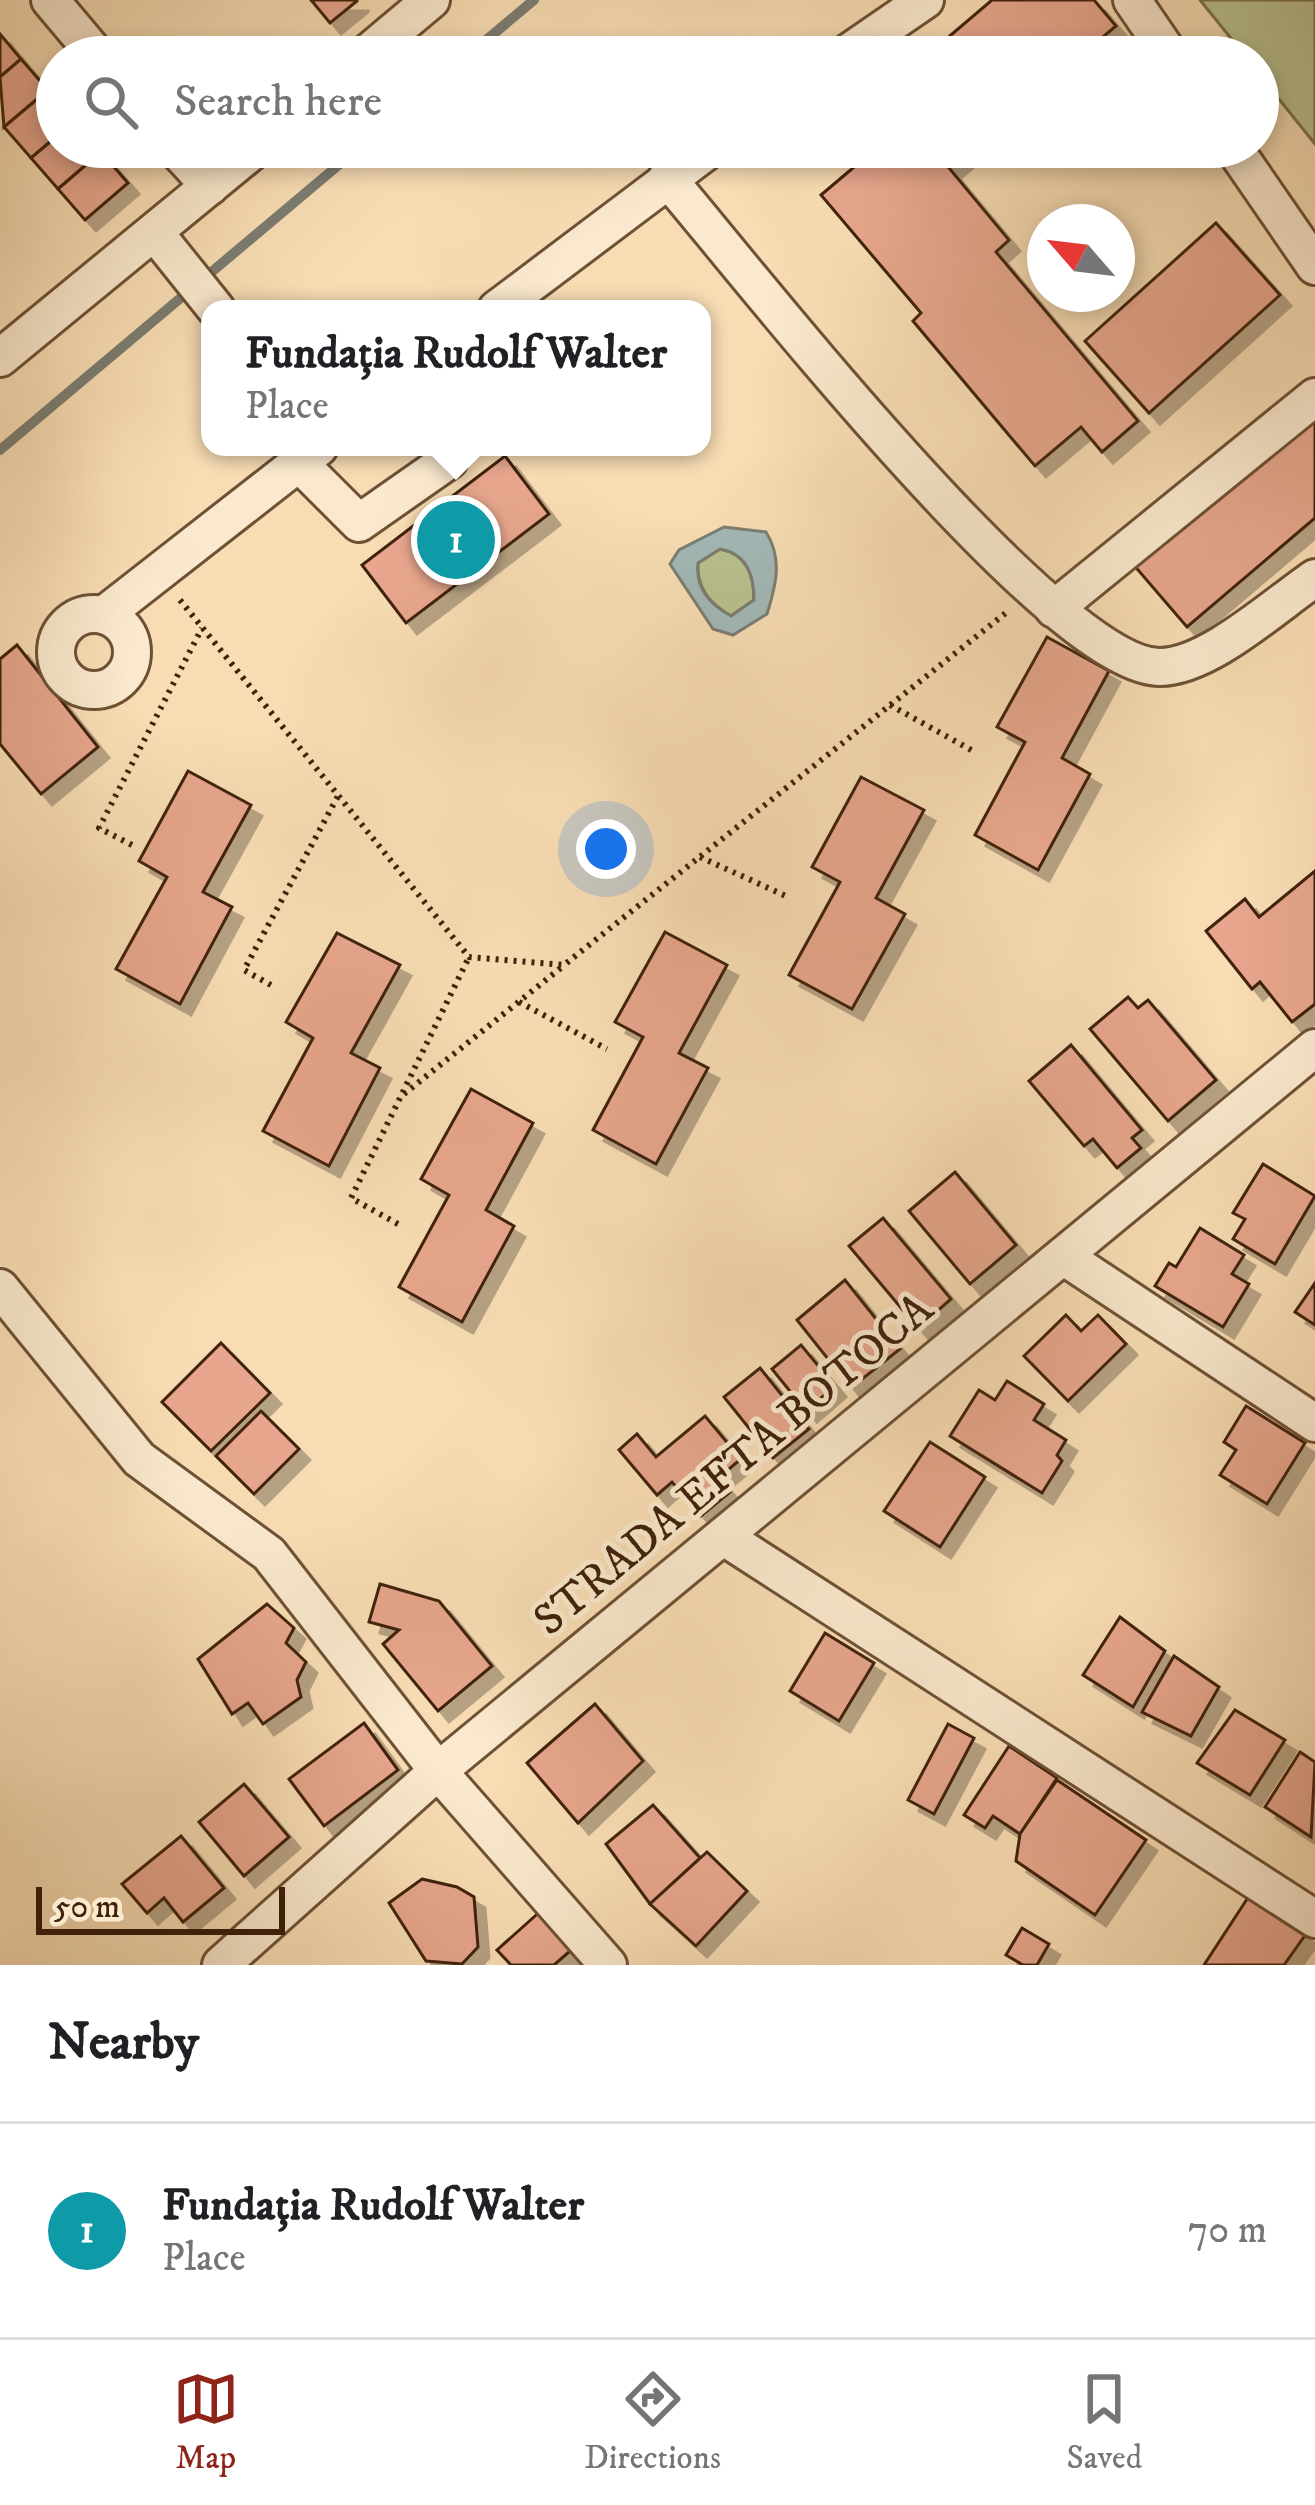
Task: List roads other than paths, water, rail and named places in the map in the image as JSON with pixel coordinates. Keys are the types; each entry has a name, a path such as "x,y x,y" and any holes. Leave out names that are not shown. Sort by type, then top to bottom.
{"street":[{"path":"50,0 80,36"},
{"path":"388,36 431,0"},
{"path":"873,36 925,0"},
{"path":"1132,0 1157,36"},
{"path":"193,168 210,186"},
{"path":"0,358 162,240 232,168"},
{"path":"509,300 682,168"},
{"path":"1247,168 1315,266"},
{"path":"667,178 976,541 1043,600 1154,668 1192,664 1315,578"},
{"path":"162,240 209,300"},
{"path":"1043,600 1315,397"},
{"path":"104,614 308,456"},
{"path":"310,456 358,523 449,460 447,456"},
{"name":"STRADA EFTA BOTOCA","path":"220,1965 438,1772 1315,1048"},
{"path":"1063,1256 1315,1423"},
{"path":"0,1288 139,1459 269,1553 438,1772 608,1965"},
{"path":"724,1537 1315,1919"}],"water":[{"path":"724,527 766,532 776,562 767,614 733,635 713,629 670,564 679,550","holes":["720,549 747,567 754,600 731,616 706,595 698,572 698,563"]}],"waterway":[{"path":"491,36 534,0"},
{"path":"0,450 335,168"}],"place":[{"name":"Fundația Rudolf Walter","path":"456,540"}]}
